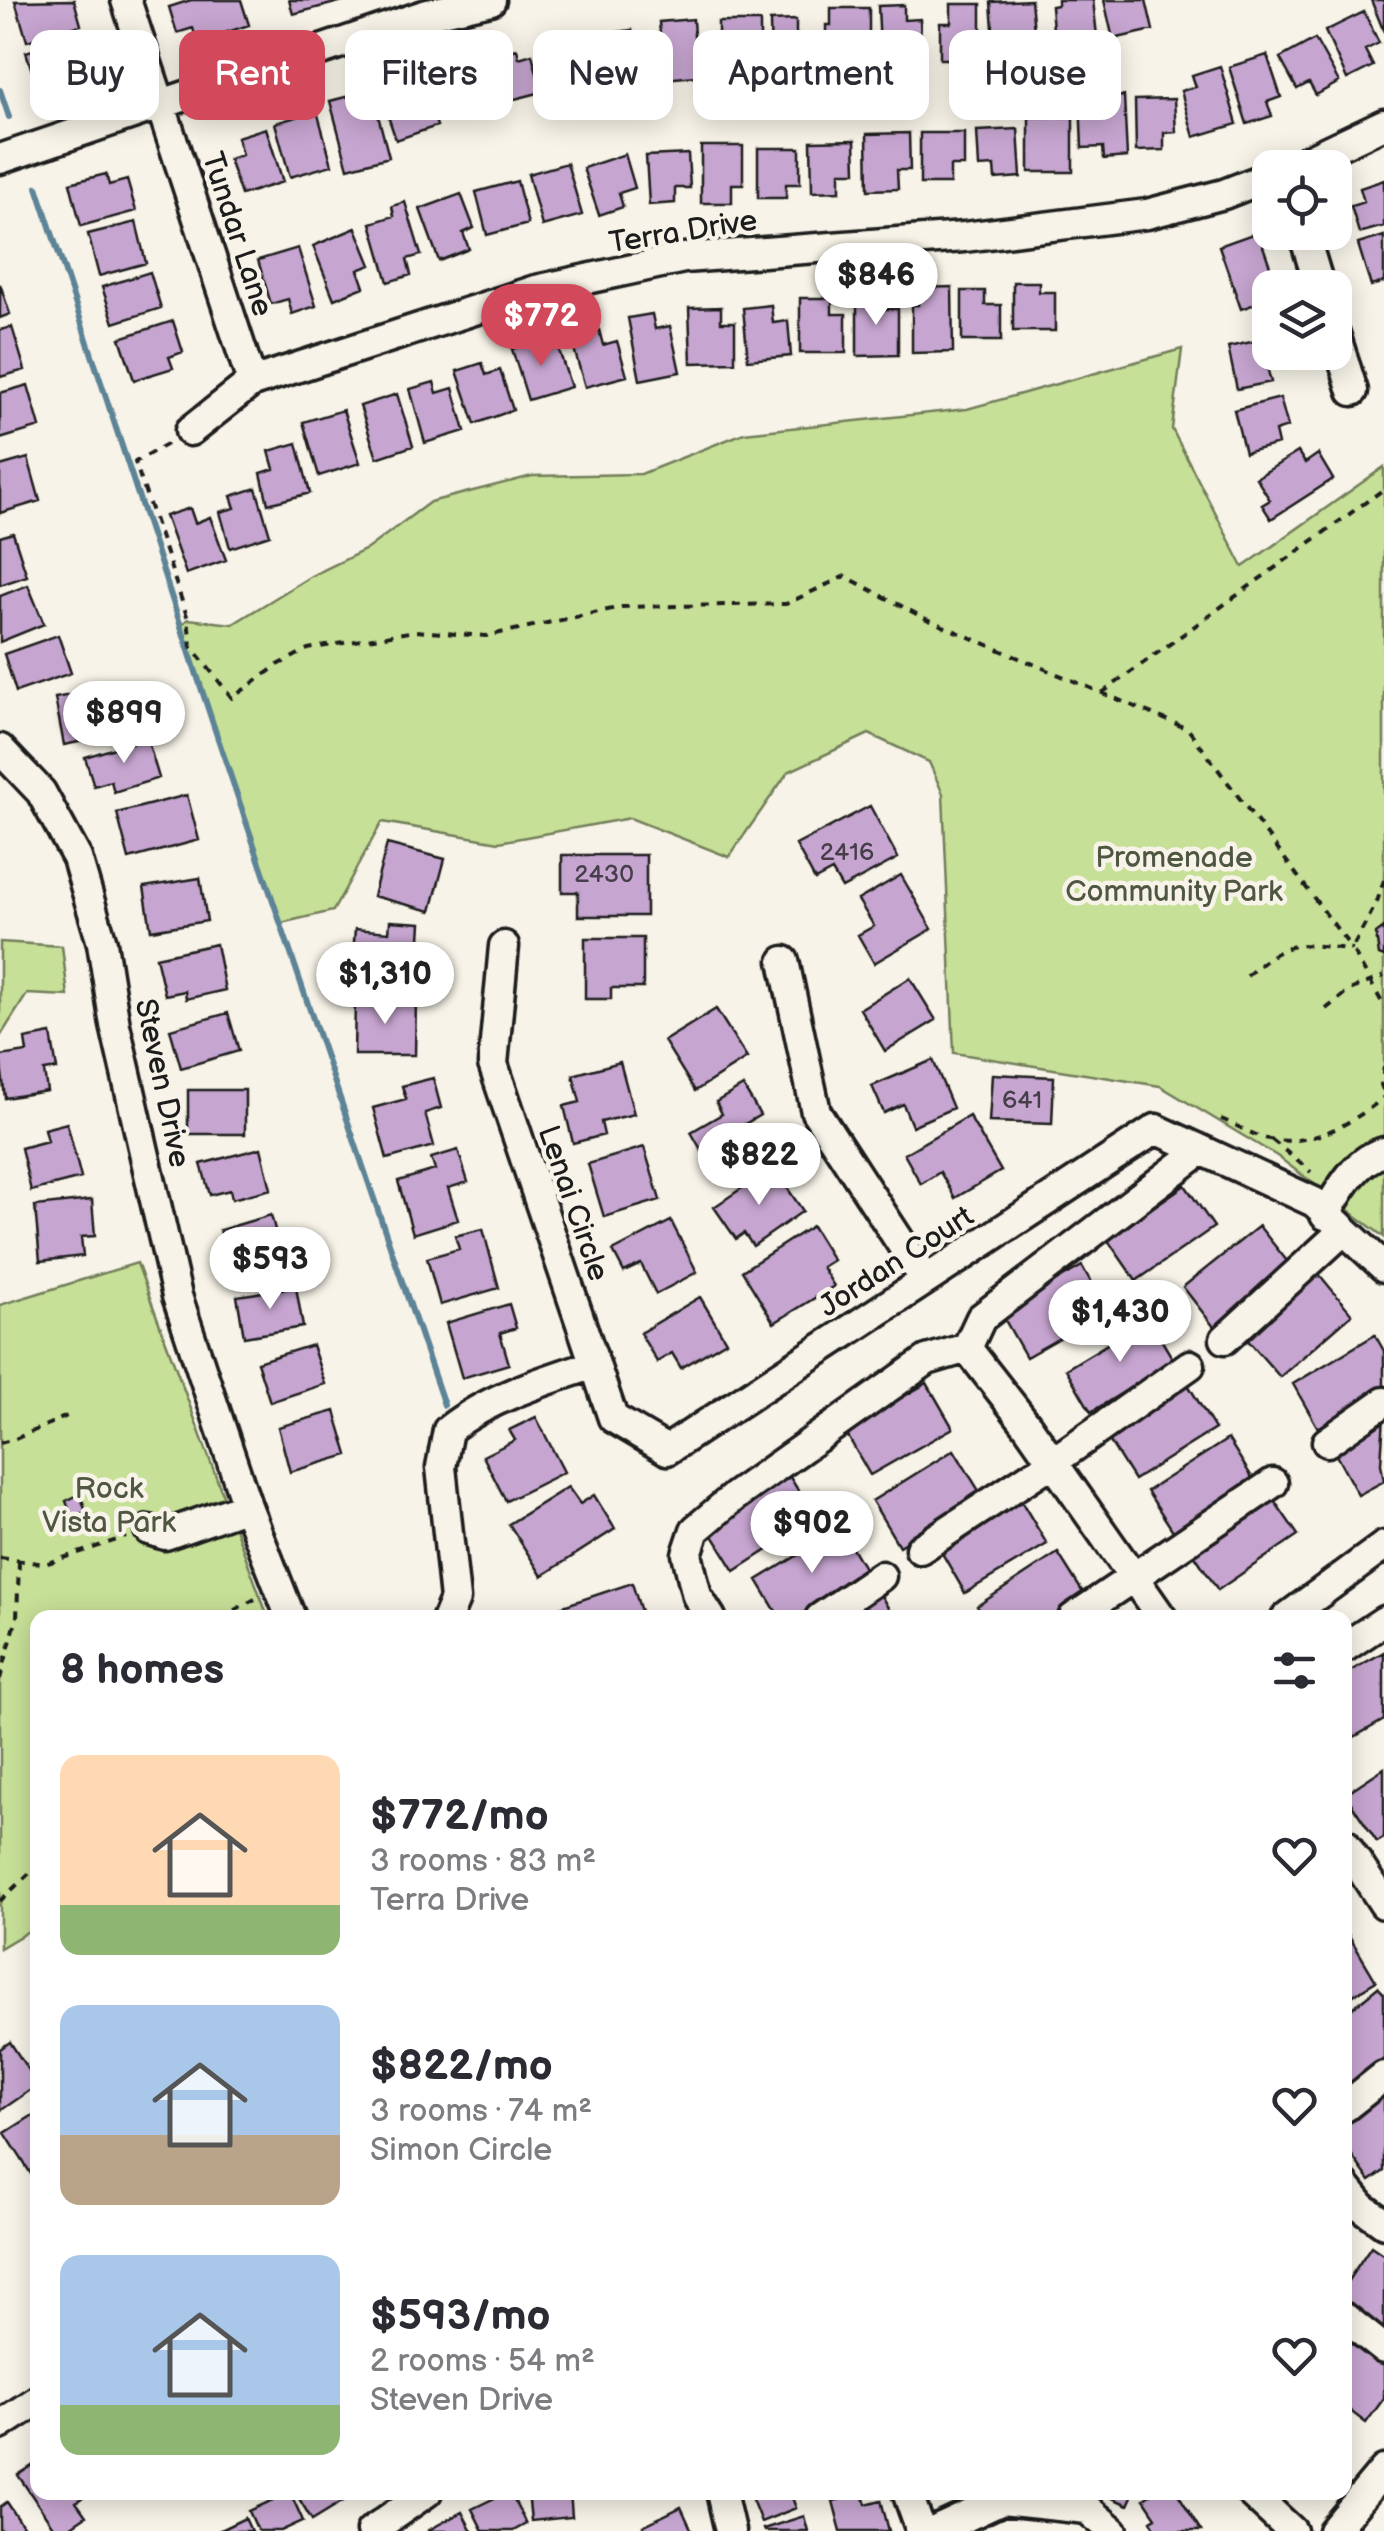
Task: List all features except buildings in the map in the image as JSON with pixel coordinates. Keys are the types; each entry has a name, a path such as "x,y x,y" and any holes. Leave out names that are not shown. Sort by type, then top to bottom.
{"street":[{"name":"Tundar Lane","path":"126,0 252,382"},
{"path":"0,160 160,106 422,8 491,0"},
{"path":"1329,150 1384,124"},
{"name":"Terra Drive","path":"190,431 252,382 536,290 684,258 964,237 1147,214 1252,183"},
{"path":"1346,370 1353,391"},
{"name":"Steven Drive","path":"0,749 41,792 77,858 102,943 116,1025 176,1296 247,1506 288,1610"},
{"name":"Lenai Circle","path":"504,946 492,1064 613,1418 665,1448"},
{"path":"784,961 816,1112 925,1280"},
{"name":"Jordan Court","path":"665,1448 1156,1129 1201,1150"},
{"path":"967,1348 980,1318 1201,1150 1314,1202 1384,1266"},
{"path":"1225,1339 1334,1223 1347,1180 1368,1156 1384,1152"},
{"path":"967,1348 1028,1425 1157,1610"},
{"path":"706,1610 697,1596 687,1554 696,1530 735,1496 926,1360 967,1348"},
{"path":"451,1610 454,1599 441,1467 448,1430 479,1411 594,1364"},
{"path":"920,1549 1054,1462 1190,1365"},
{"path":"1327,1442 1384,1402"},
{"path":"1086,1610 1273,1484"},
{"path":"149,1530 164,1535 247,1506"},
{"path":"1297,1610 1384,1546"},
{"path":"832,1610 881,1576"},
{"path":"1352,1642 1384,1621"},
{"path":"1360,1868 1384,1852"},
{"path":"1352,1855 1384,1904"},
{"path":"1352,2101 1384,2076"},
{"path":"1352,2323 1384,2348"},
{"path":"0,2425 30,2405"},
{"path":"1333,2531 1384,2470"},
{"path":"370,2531 415,2500"},
{"path":"723,2500 730,2531"},
{"path":"910,2500 921,2531"},
{"path":"935,2531 1002,2500 1088,2509 1114,2531"},
{"path":"1257,2500 1283,2529"}],"path":[{"path":"190,431 135,462 188,619 192,646 232,698 278,664 308,650 415,631 486,636 622,607 786,604 845,576 924,618 1188,729 1352,949 1384,1006"},
{"path":"1102,693 1384,489"},
{"path":"1352,949 1384,880"},
{"path":"1247,976 1273,952 1289,944 1352,949"},
{"path":"1326,1009 1370,980 1384,976"},
{"path":"1221,1119 1272,1140 1312,1137 1357,1120 1384,1094 1384,1066"},
{"path":"0,1443 67,1416"},
{"path":"0,1558 45,1564 149,1530"},
{"path":"0,1680 17,1618 19,1560"},
{"path":"235,1610 278,1587"},
{"path":"0,1901 30,1873"}],"green space":[{"name":"Promenade Community Park","path":"1182,349 1172,429 1243,567 1384,467 1384,1237 1277,1156 1160,1086 954,1053 943,794 929,762 869,734 788,772 729,857 630,818 499,842 382,822 333,911 281,923 181,625 188,619 233,624 311,576 367,549 430,502 532,476 641,474 744,433 967,409"},
{"path":"0,942 62,946 68,996 27,994 0,1037"},
{"name":"Rock Vista Park","path":"137,1263 265,1610 30,1610 30,1930 0,1948 0,1305"}],"waterway":[{"path":"0,90 9,117"},
{"path":"37,187 214,727 444,1405"}]}
